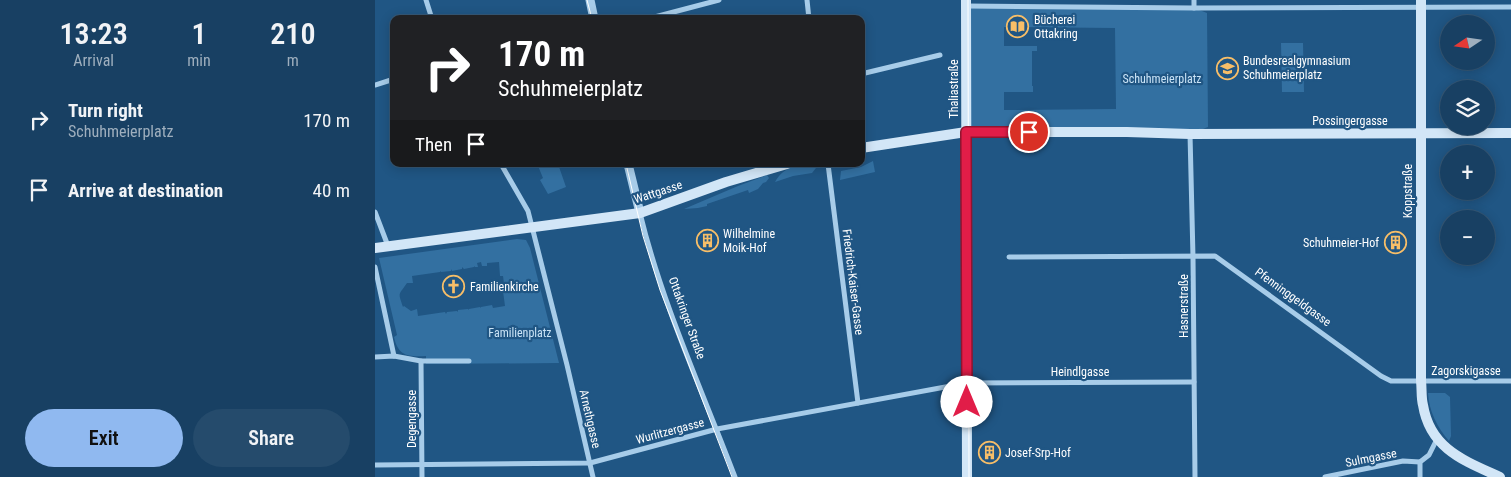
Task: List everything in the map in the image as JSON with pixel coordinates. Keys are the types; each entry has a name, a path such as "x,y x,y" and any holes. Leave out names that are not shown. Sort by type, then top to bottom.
{"main road":[{"name":"Thaliastraße","path":"966,3 967,477"},
{"name":"Koppstraße","path":"1421,3 1421,381"},
{"path":"865,147 966,132 1190,134"},
{"name":"Possingergasse","path":"1190,134 1511,133"},
{"name":"Wattgasse","path":"532,226 640,213 725,182 777,167"},
{"path":"375,248 532,226"},
{"path":"1421,381 1423,406 1431,429 1437,439 1443,446 1467,462 1500,477"}],"street":[{"path":"426,0 431,15"},
{"path":"590,0 593,15"},
{"path":"662,15 719,0"},
{"path":"807,0 809,15"},
{"path":"1194,0 1194,8"},
{"path":"966,3 1194,8 1421,3 1511,7"},
{"path":"865,73 940,55"},
{"path":"375,85 390,80"},
{"name":"Hasnerstraße","path":"1190,134 1195,477"},
{"path":"503,167 528,211 532,226"},
{"name":"Ottakringer Straße","path":"629,167 654,263 675,325 735,477"},
{"name":"Friedrich-Kaiser-Gasse","path":"828,167 858,403"},
{"path":"375,212 388,246"},
{"name":"Arnethgasse","path":"532,226 593,477"},
{"name":"Pfenninggeldgasse","path":"1009,258 1215,256 1381,376 1391,381 1421,381"},
{"path":"375,267 395,356"},
{"path":"375,357 395,356 421,361 469,361"},
{"name":"Degengasse","path":"421,361 422,477"},
{"name":"Zagorskigasse","path":"1421,381 1511,381"},
{"name":"Heindlgasse","path":"967,383 1194,382"},
{"name":"Wurlitzergasse","path":"375,465 590,462 717,429 967,383"},
{"path":"1421,477 1420,462 1429,455 1437,439"},
{"name":"Sulmgasse","path":"1325,477 1403,461 1420,462"}],"green space":[{"name":"Schuhmeierplatz","path":"966,6 1194,8 1207,13 1208,127 1190,134 966,132","holes":["1004,27 1115,28 1116,109 1004,110 1004,92 1033,92 1032,51 1037,51 1037,46 1004,46"]},
{"path":"1281,43 1303,43 1304,92 1282,92"},
{"path":"873,161 875,172 840,180 841,171 865,167 865,165"},
{"path":"538,167 559,167 566,187 548,194 540,180 543,178"},
{"path":"796,167 816,168 812,173 793,176 775,182 787,170"},
{"path":"767,175 769,178 766,182 758,189 749,193 748,190 707,204 707,206 684,209 738,186"},
{"name":"Familienplatz","path":"517,239 526,240 530,248 559,363 426,364 426,356 414,356 401,352 394,337 397,335 379,258","holes":["481,262 482,266 487,266 487,263 499,262 500,276 503,276 505,306 493,308 492,305 469,310 458,310 458,312 447,312 446,314 445,312 418,316 417,309 411,311 403,307 400,294 407,283 413,283 412,276 451,271 452,269 452,271 462,269 462,267 464,269 474,266 478,267 477,263"]},
{"path":"1428,393 1445,393 1450,397 1451,436 1449,441 1434,418"}],"tram line":[{"path":"587,0 591,15"},
{"path":"968,0 969,477"},
{"path":"627,167 643,236 660,290 732,477"}],"place":[{"name":"Bücherei Ottakring","path":"1018,27"},
{"name":"Bundesrealgymnasium Schuhmeierplatz","path":"1227,68"},
{"name":"Wilhelmine Moik-Hof","path":"707,241"},
{"name":"Schuhmeier-Hof","path":"1395,243"},
{"name":"Familienkirche","path":"454,287"},
{"name":"Josef-Srp-Hof","path":"989,453"}],"route":[{"path":"967,402 966,132 1029,132"}]}
